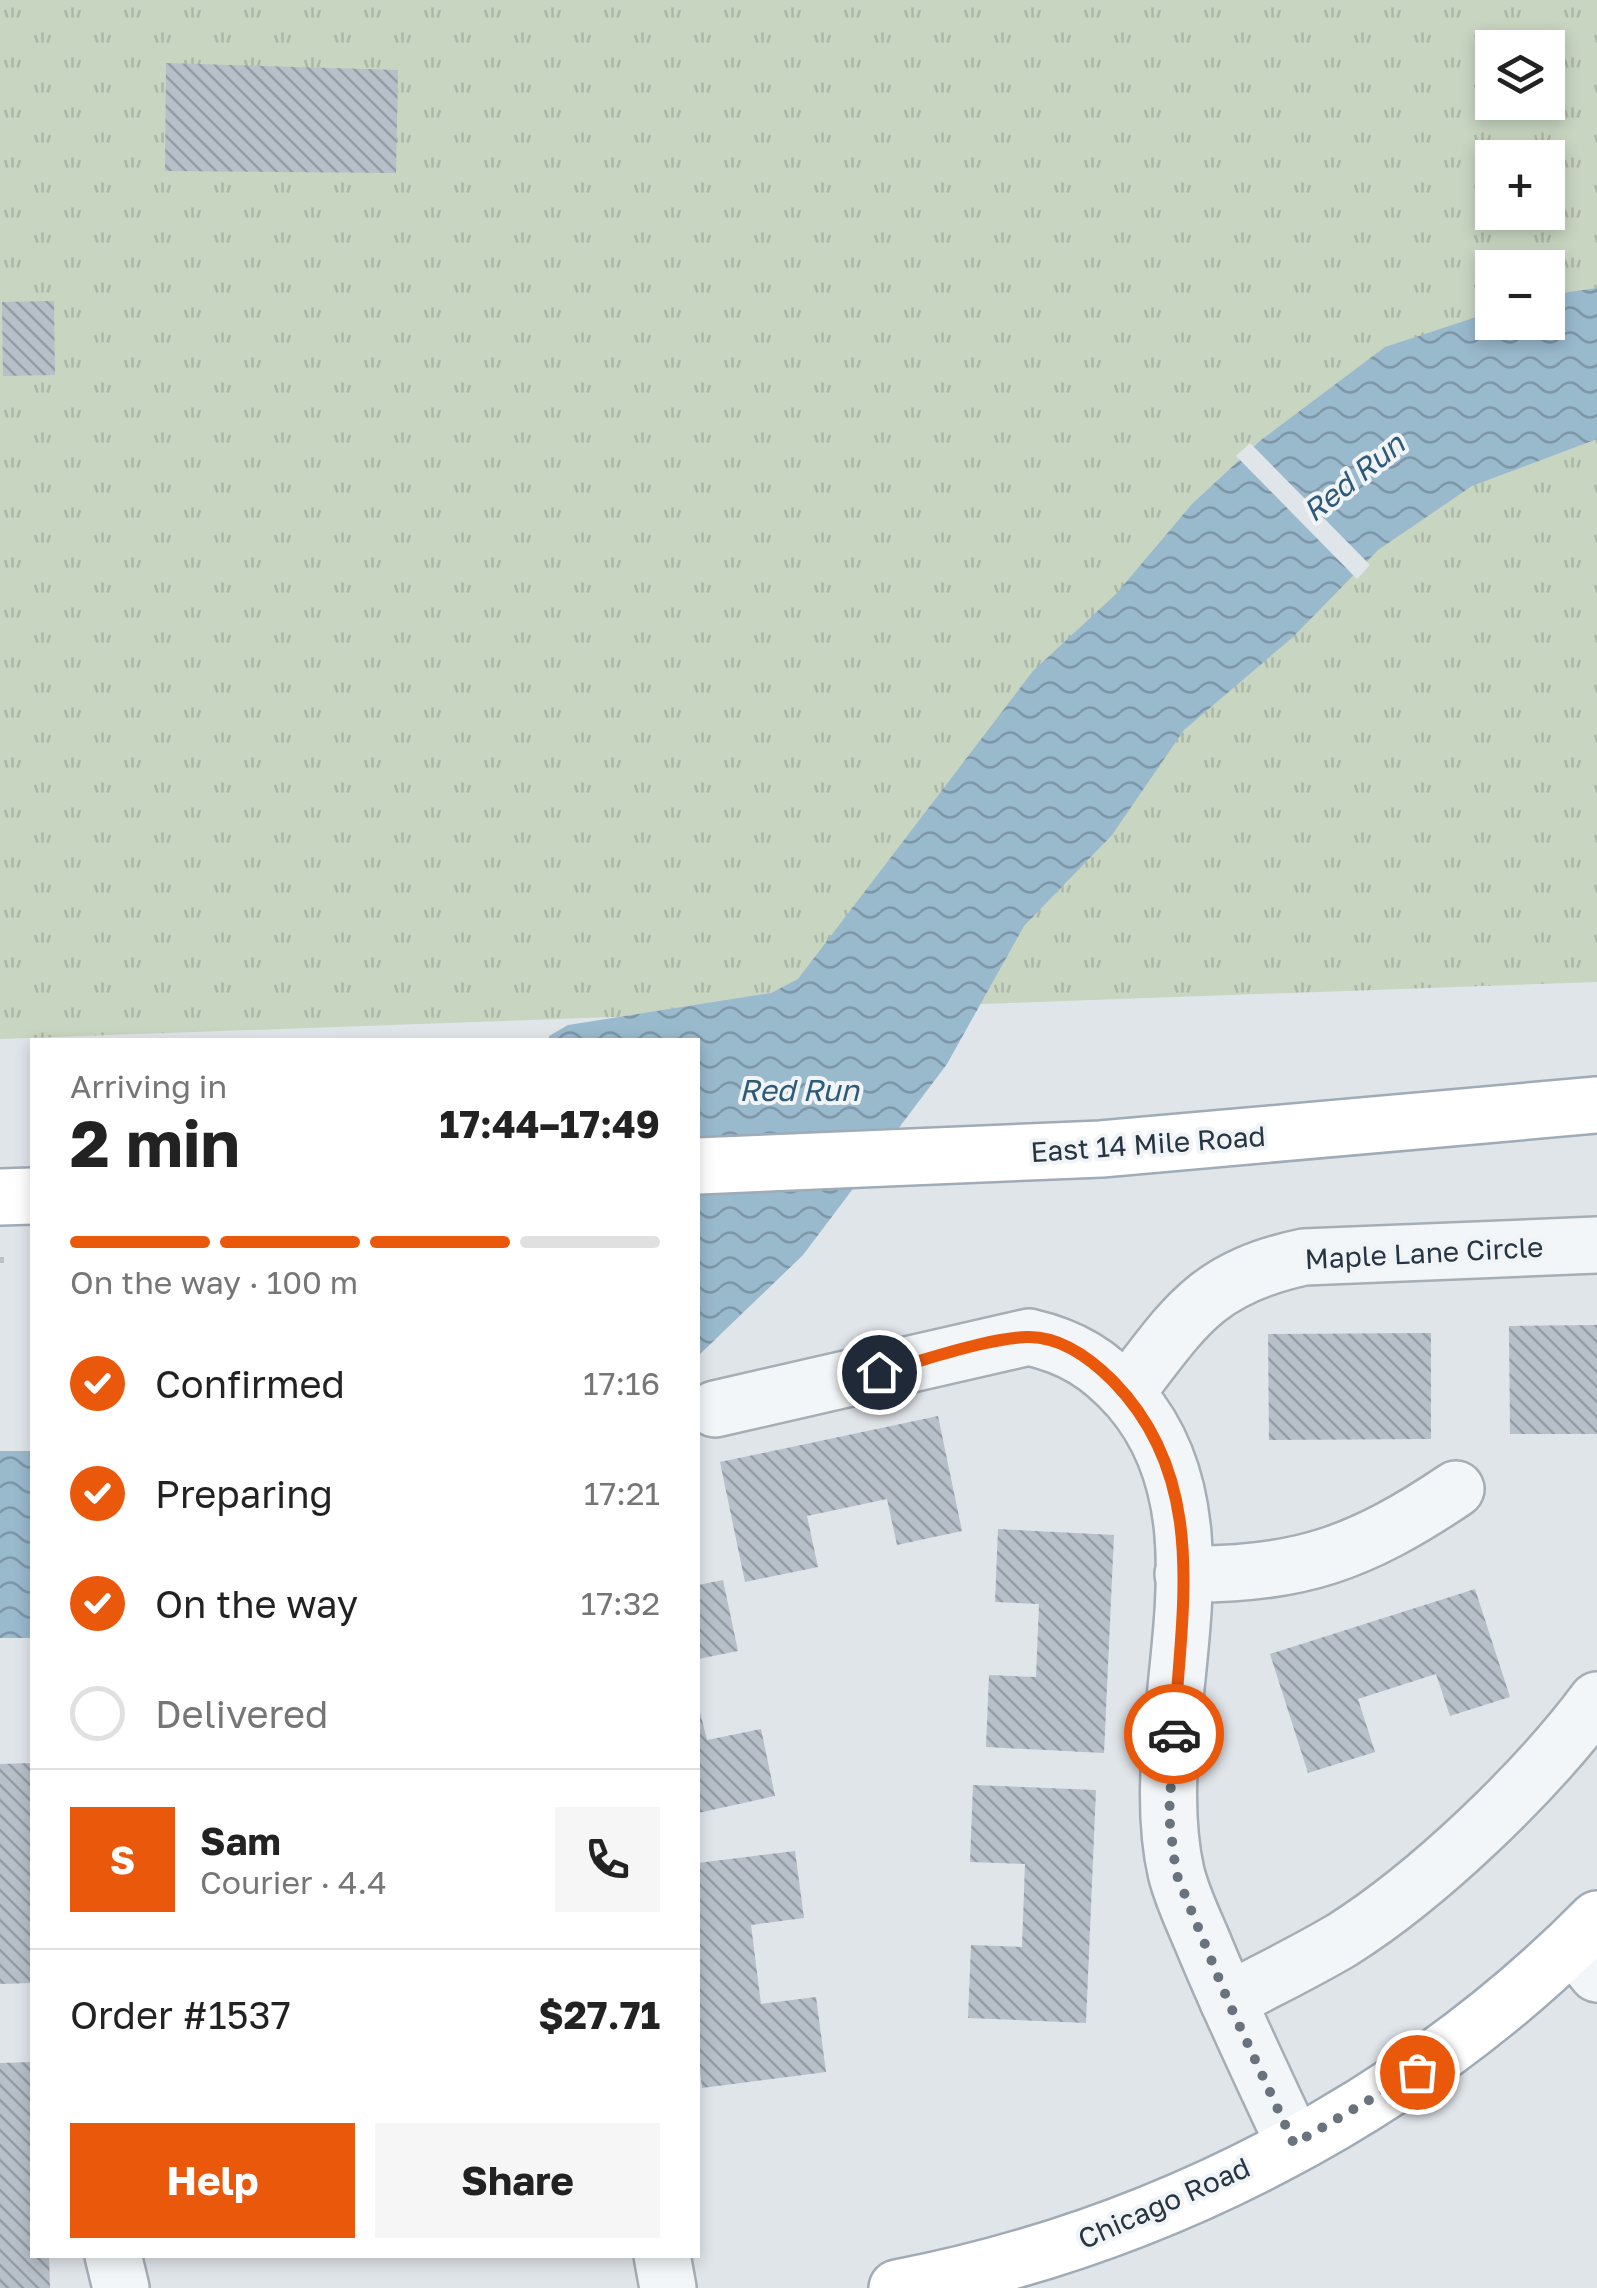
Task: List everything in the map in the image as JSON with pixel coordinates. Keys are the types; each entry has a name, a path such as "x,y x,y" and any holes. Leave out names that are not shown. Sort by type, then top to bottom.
{"main road":[{"name":"East 14 Mile Road","path":"700,1166 1219,1141 1597,1105"},
{"path":"0,1197 30,1196"},
{"name":"Chicago Road","path":"897,2288 953,2277 1088,2238 1160,2211 1294,2144 1440,2057 1589,1946"}],"street":[{"name":"Maple Lane Circle","path":"1126,1394 1191,1310 1226,1281 1259,1267 1304,1257 1597,1246"},
{"path":"716,1409 1029,1337 1067,1346 1099,1366 1126,1394 1158,1439 1172,1471 1182,1524 1183,1574 1169,1816 1176,1873 1228,2001 1294,2144"},
{"path":"1183,1574 1270,1572 1324,1560 1404,1524 1456,1489"},
{"path":"1228,2001 1343,1939 1421,1881 1486,1820 1597,1700"},
{"path":"114,2258 122,2288"},
{"path":"663,2258 668,2288"}],"green space":[{"path":"0,0 1597,0 1597,982 0,1039"}],"water":[{"name":"Red Run","path":"1597,288 1597,439 1472,486 1378,550 1293,637 1184,730 1112,835 1024,926 947,1064 803,1255 700,1354 700,1038 549,1036 568,1025 771,993 798,979 1033,671 1116,594 1192,504 1261,440 1385,347 1475,318 1475,340 1565,340 1565,293"},
{"path":"0,1451 30,1451 30,1638 0,1638"}],"pier":[{"path":"1250,443 1370,565 1357,579 1236,456"}],"building":[{"path":"166,63 398,70 396,173 165,171"},
{"path":"54,301 55,375 3,376 2,302"},
{"path":"1597,1325 1597,1434 1510,1434 1509,1326"},
{"path":"1431,1333 1431,1439 1269,1440 1268,1334"},
{"path":"938,1416 962,1531 897,1545 887,1499 807,1516 818,1567 745,1582 720,1462"},
{"path":"998,1529 1114,1535 1104,1753 986,1747 989,1675 1036,1677 1039,1604 995,1602"},
{"path":"723,1580 738,1651 700,1659 700,1585"},
{"path":"1475,1589 1510,1697 1450,1716 1436,1674 1358,1699 1375,1752 1308,1773 1270,1654"},
{"path":"700,1712 707,1740 761,1729 775,1796 700,1813"},
{"path":"30,1763 30,1983 0,1984 0,1764"},
{"path":"973,1785 1096,1790 1086,2023 968,2018 971,1945 1022,1947 1025,1864 970,1862"},
{"path":"795,1851 804,1918 751,1925 761,2004 816,1997 826,2072 702,2088 700,1863"},
{"path":"30,2062 30,2258 49,2258 50,2288 0,2288 0,2063"}],"way so far":[{"path":"1174,1734 1169,1816 1176,1873 1228,2001 1294,2144 1417,2072"}],"route":[{"path":"879,1372 1029,1337 1067,1346 1099,1366 1144,1415 1172,1471 1182,1524 1174,1734"}]}
